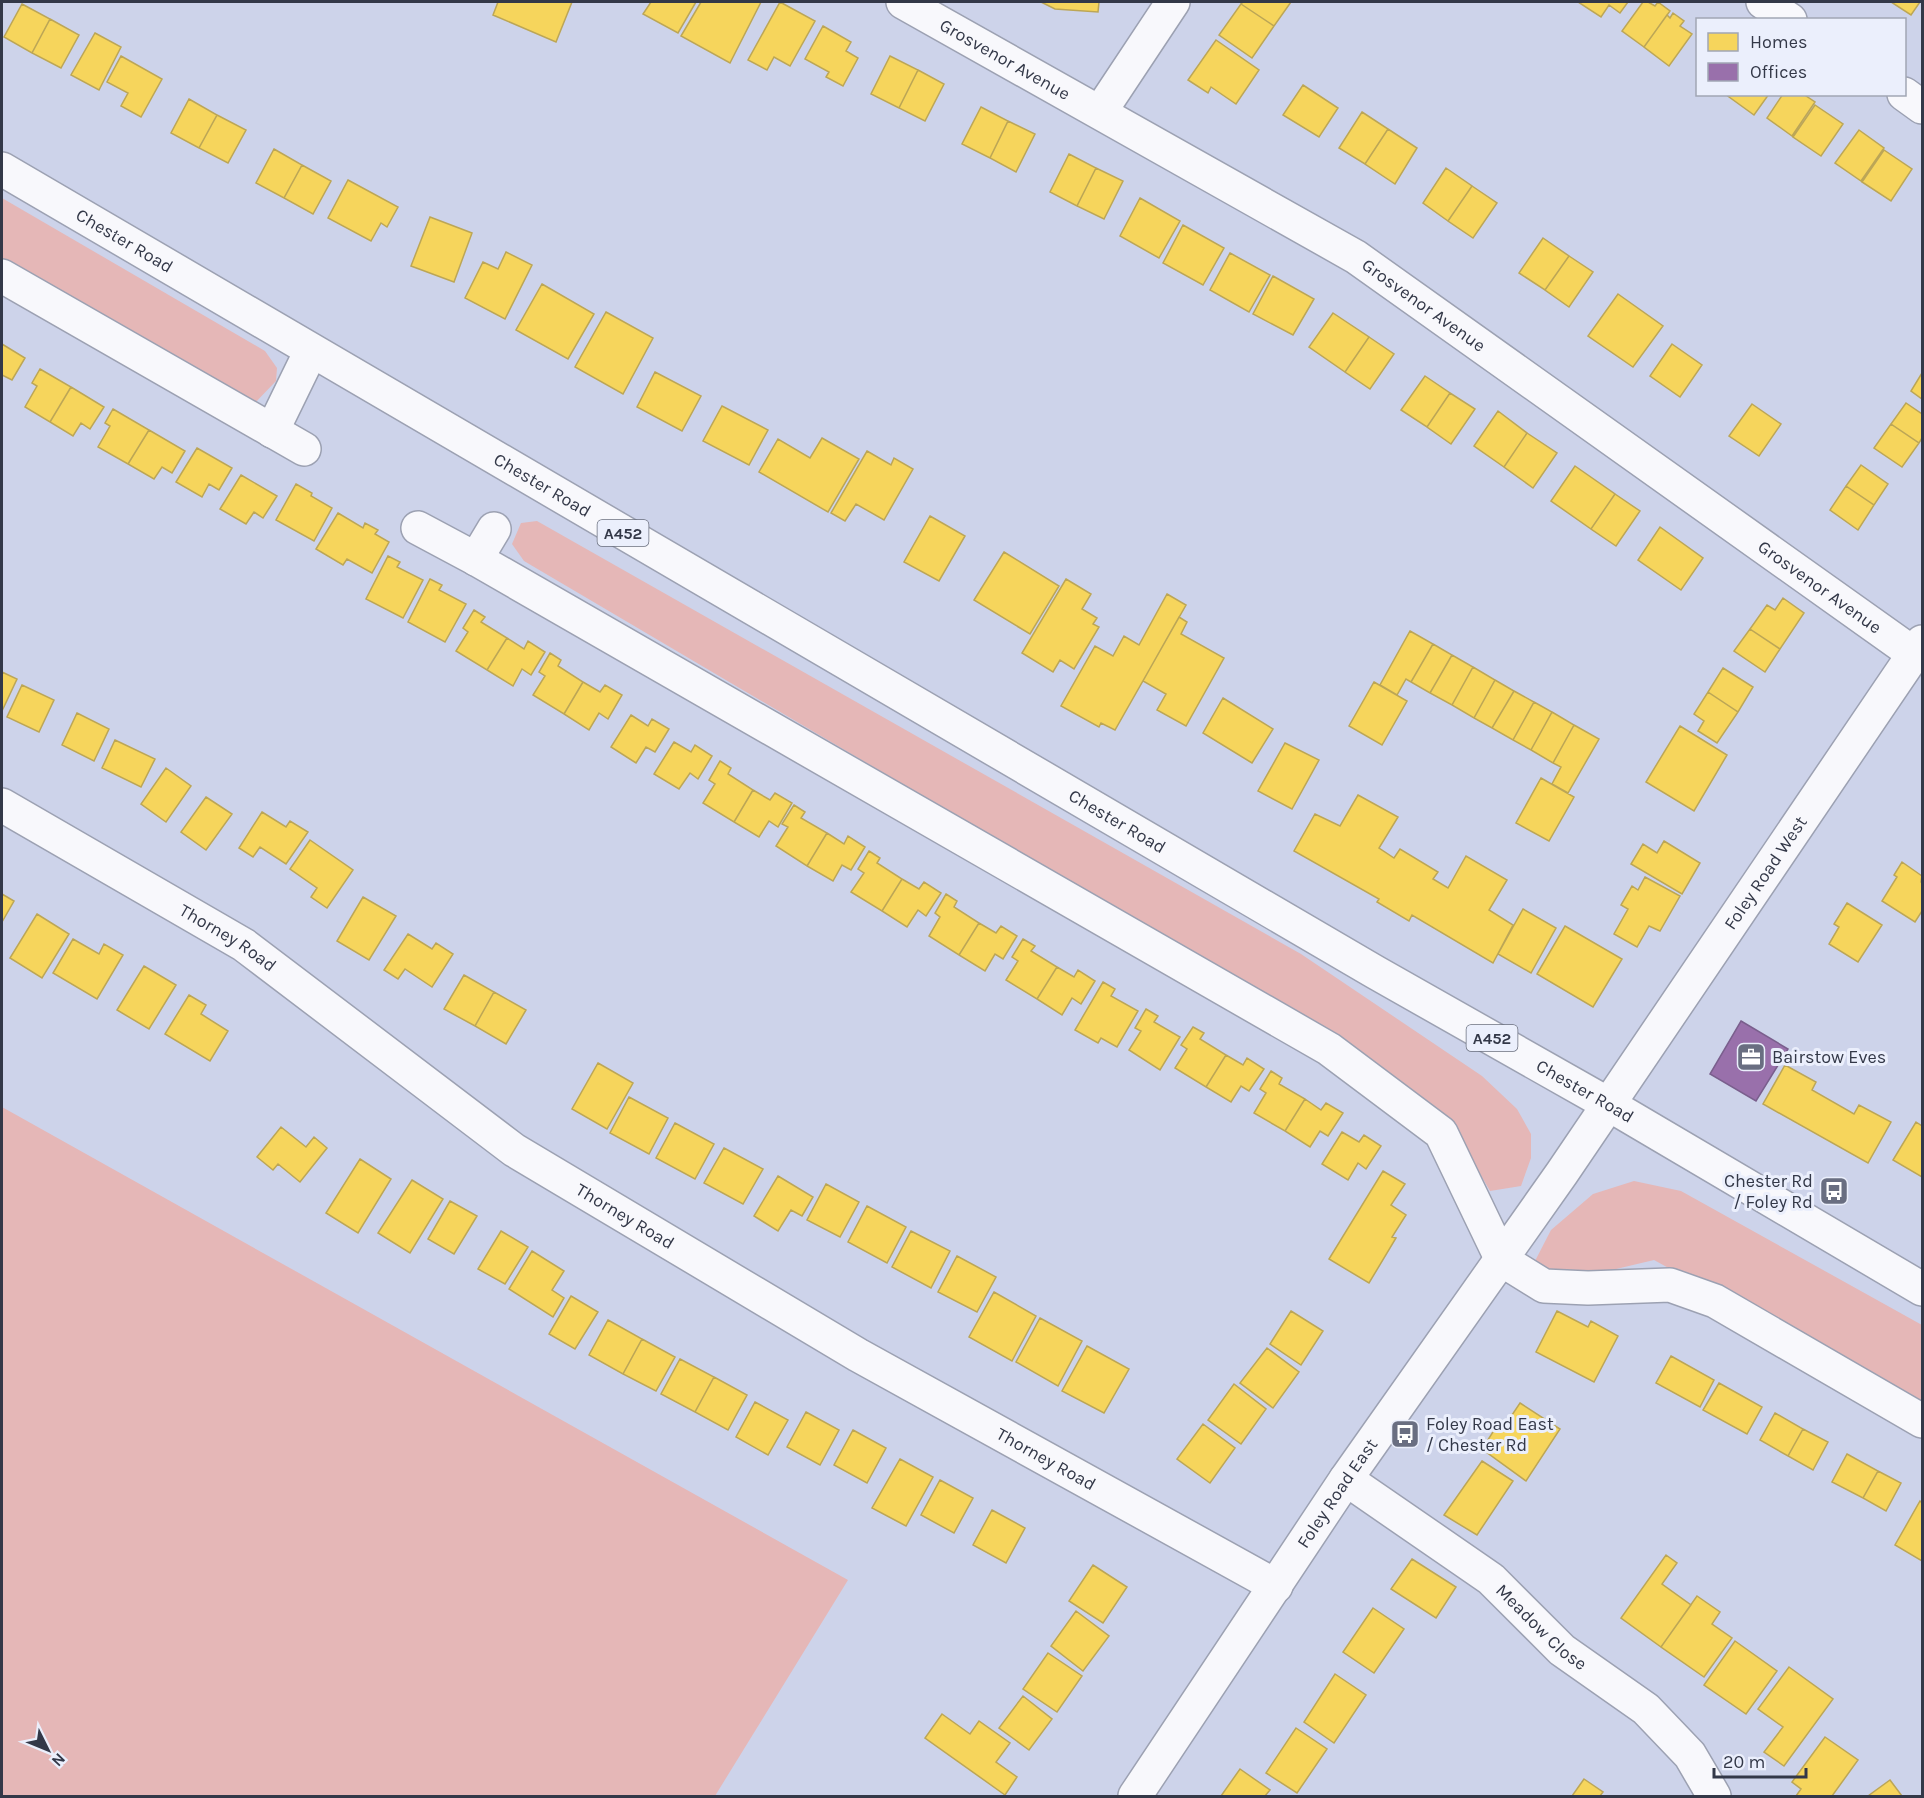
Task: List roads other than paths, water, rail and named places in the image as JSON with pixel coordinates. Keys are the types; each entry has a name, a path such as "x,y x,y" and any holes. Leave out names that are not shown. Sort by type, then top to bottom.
{"main road":[{"name":"Grosvenor Avenue","path":"903,2 1356,257 1918,648"},
{"path":"1100,112 1173,2"},
{"path":"1763,2 1787,18"},
{"path":"1906,95 1923,107"},
{"name":"Chester Road","path":"2,169 1365,966 1608,1104 1923,1289"},
{"path":"2,276 304,449"},
{"path":"272,431 311,351"},
{"path":"418,528 476,559 1329,1049 1441,1132 1502,1260 1544,1286 1588,1288 1670,1285 1715,1301 1923,1421"},
{"path":"476,559 494,529"},
{"name":"Foley Road West","path":"1608,1104 1918,648"},
{"name":"Thorney Road","path":"2,806 244,945 514,1150 858,1355 1276,1586"},
{"name":"Foley Road East","path":"1135,1797 1346,1479 1502,1260 1608,1104"},
{"name":"Meadow Close","path":"1346,1479 1491,1579 1562,1650 1646,1709 1690,1755 1714,1797"}],"place":[{"name":"Bairstow Eves","path":"1751,1057"},
{"name":"Chester Rd / Foley Rd","path":"1834,1191"},
{"name":"Foley Road East / Chester Rd","path":"1405,1434"}]}
